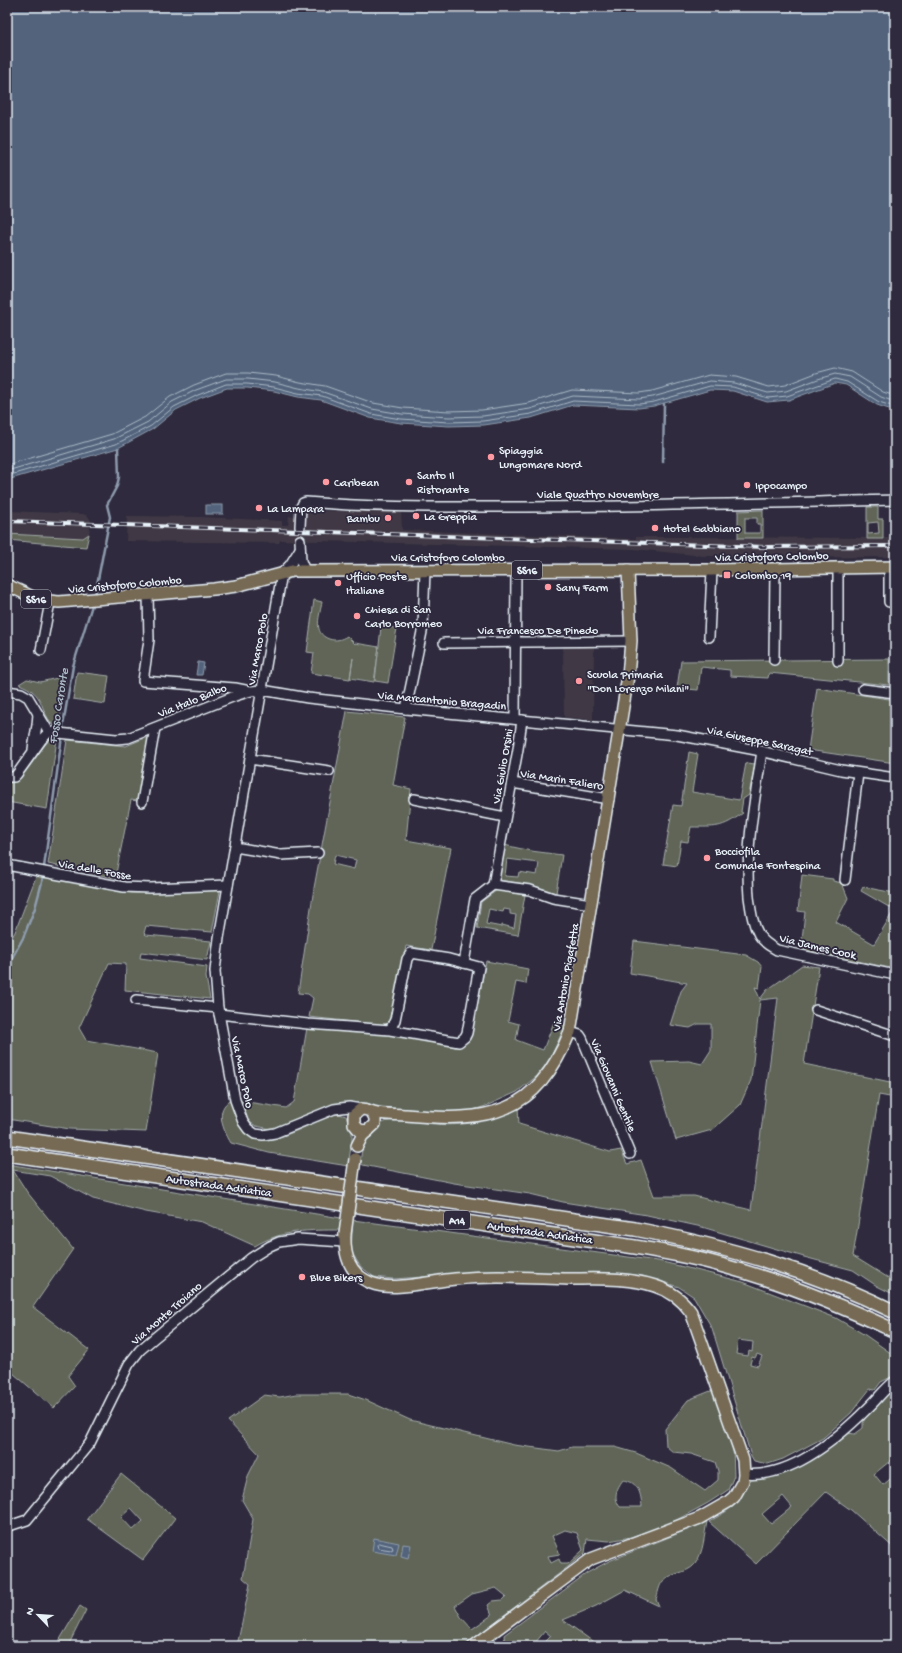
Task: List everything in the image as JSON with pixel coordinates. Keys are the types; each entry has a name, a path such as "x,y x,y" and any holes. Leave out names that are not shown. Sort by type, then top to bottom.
{"highway":[{"name":"Autostrada Adriatica","path":"7,1137 635,1229 686,1239 795,1269 872,1300 895,1312"},
{"name":"Autostrada Adriatica","path":"7,1154 635,1246 724,1266 791,1287 865,1317 895,1331"}],"main road":[{"name":"Via Cristoforo Colombo","path":"7,585 34,598 50,602 69,602 236,586 282,573 305,571 712,570 892,567"},
{"name":"Via Antonio Pigafetta","path":"370,1114 459,1118 472,1117 505,1108 530,1094 548,1073 556,1061 570,1032 628,676 631,641 628,570"},
{"path":"357,1146 362,1136 373,1127 370,1114 357,1111 355,1123 357,1146 344,1238 346,1258 353,1270 363,1279 378,1285 401,1286 478,1277 619,1280 654,1286 678,1297 692,1312 742,1460 744,1474 734,1497 716,1510 700,1518 591,1559 474,1646"},
{"path":"355,1123 362,1131 368,1131"}],"street":[{"name":"Viale Quattro Novembre","path":"300,527 300,510 302,503 306,502 345,505 417,507 621,506 895,500"},
{"path":"282,573 290,565 300,545 301,561 305,571"},
{"path":"892,567 889,602 895,602"},
{"path":"838,568 838,661"},
{"path":"774,660 775,569"},
{"path":"406,709 423,627 425,570"},
{"name":"Via Giulio Orsini","path":"493,885 518,749 515,642 516,570"},
{"path":"710,637 712,570"},
{"name":"Via Marco Polo","path":"282,573 216,956 216,986 219,1011 235,1100 243,1122 248,1129 255,1134 264,1135 275,1133 326,1111 341,1108 370,1114"},
{"path":"148,595 149,640 143,681 235,688 251,691"},
{"path":"41,650 50,602"},
{"name":"Via Francesco De Pinedo","path":"444,642 631,641"},
{"path":"863,689 895,693"},
{"name":"Via Marcantonio Bragadin","path":"262,690 308,698 406,709 620,729"},
{"name":"Via Italo Balbo","path":"53,732 122,739 128,738 251,691 262,690"},
{"path":"7,691 21,693 28,697 32,701 38,714 53,732 42,739 17,774 7,777"},
{"path":"31,755 35,740 38,714"},
{"name":"Via Italo Balbo","path":"142,802 155,728"},
{"name":"Via Giuseppe Saragat","path":"620,729 688,737 858,773 895,778"},
{"name":"Via James Cook","path":"762,752 748,853 751,911 759,936 766,944 777,950 895,976"},
{"path":"250,759 329,771"},
{"path":"845,880 858,773"},
{"name":"Via Marin Faliero","path":"512,783 609,799"},
{"name":"Via Giulio Orsini","path":"414,799 505,817"},
{"path":"235,847 281,855 318,853"},
{"name":"Via delle Fosse","path":"7,865 124,887 150,888 228,885"},
{"path":"464,962 475,900 493,885 530,890 553,898 591,904"},
{"name":"Via Marco Polo","path":"219,1011 308,1024 390,1030 455,1042 462,1040 465,1037 480,969 476,965 464,962 411,953 407,959 395,1020 390,1030"},
{"path":"136,1000 219,1011"},
{"path":"816,1010 895,1036"},
{"name":"Via Giovanni Gentile","path":"570,1032 580,1035 582,1038 630,1154"},
{"path":"341,1108 348,1111 355,1123"},
{"name":"Via Monte Troiano","path":"7,1525 12,1525 27,1520 90,1443 129,1364 140,1350 251,1258 270,1246 279,1242 298,1239 344,1238"},
{"path":"744,1474 752,1475 781,1469 811,1456 852,1424 895,1381"}],"shaded area":[{"path":"306,506 311,506 313,511 401,511 402,530 632,539 636,539 636,537 895,538 895,557 730,558 728,556 705,556 634,549 280,540 279,543 126,541 127,516 201,517 282,521 282,525 288,525 289,516 296,517 305,510"},
{"path":"7,511 83,514 88,516 91,521 89,534 83,538 7,534"},
{"name":"Scuola Primaria \"Don Lorenzo Milani\"","path":"563,646 594,646 593,720 564,717"}],"green space":[{"path":"867,507 878,507 878,519 883,519 883,539 867,539","holes":["878,522 879,533 868,534 868,523"]},
{"path":"763,510 763,538 738,538 738,511","holes":["745,518 757,518 757,524 760,524 760,533 745,533"]},
{"path":"7,534 83,538 89,534 86,547 7,540"},
{"path":"314,600 322,602 318,623 320,633 324,636 329,639 336,640 347,636 355,644 379,647 374,682 311,673 314,653 307,652"},
{"path":"381,627 397,628 388,683 375,681"},
{"path":"889,659 889,685 769,673 768,678 730,676 730,670 701,667 698,690 677,688 681,661"},
{"path":"77,672 109,676 105,704 73,699"},
{"path":"66,676 59,726 53,725 48,719 38,697 34,692 19,684 27,679 40,682"},
{"path":"817,688 895,700 895,763 808,750"},
{"path":"347,711 405,717 393,785 411,789 406,840 451,848 431,950 406,946 390,1022 383,1025 309,1017 313,998 308,994 298,993 314,888","holes":["335,855 356,860 354,869 333,864"]},
{"path":"150,736 138,801 131,800 115,878 48,864 67,740 126,746"},
{"path":"52,738 57,739 47,809 7,802 7,783 14,782 20,778"},
{"path":"689,752 698,754 692,792 739,800 746,763 755,764 749,795 743,799 741,812 743,813 729,822 713,827 691,827 688,842 681,841 677,866 663,864 673,805 681,806"},
{"path":"504,845 531,851 562,855 556,893 531,885 498,880","holes":["507,859 539,863 537,875 519,872 518,877 505,876"]},
{"path":"37,874 132,893 216,889 220,891 212,932 146,926 144,933 146,935 211,941 207,960 141,952 140,958 207,967 206,977 210,999 125,990 126,964 109,963 79,1028 86,1040 158,1053 146,1132 70,1129 7,1119 7,946 15,932"},
{"path":"802,875 833,879 833,881 842,883 848,898 836,922 874,944 894,910 861,891 863,887 895,893 895,969 801,949 805,912 798,911"},
{"path":"497,890 525,895 518,935 477,928 481,902","holes":["489,909 503,912 504,909 510,910 510,914 516,915 514,928 502,925 502,927 486,924"]},
{"path":"634,941 746,955 758,962 762,967 759,988 755,987 760,999 767,990 802,965 819,967 804,1064 895,1083 895,1098 879,1095 853,1256 895,1282 895,1295 877,1286 853,1270 702,1227 647,1215 563,1202 530,1194 454,1183 363,1165 360,1163 362,1150 365,1143 378,1126 387,1121 407,1120 442,1125 463,1124 492,1118 518,1107 519,1124 610,1152 621,1150 627,1164 641,1160 654,1196 694,1196 751,1210 778,998 760,1000 751,1080 740,1105 712,1130 676,1140 652,1062 689,1061 702,1064 711,1050 711,1024 698,1024 690,1028 670,1025 681,991 687,983 630,973"},
{"path":"486,961 528,969 526,984 516,982 508,1021 519,1024 516,1040 543,1050 554,1022 559,1019 565,1026 549,1061 537,1076 517,1092 486,1106 470,1111 451,1112 381,1109 367,1103 336,1104 278,1128 271,1129 256,1126 248,1121 241,1101 286,1108 294,1102 307,1028 388,1034 456,1047 465,1043 469,1040 471,1035"},
{"path":"231,1100 240,1127 246,1134 255,1139 265,1140 277,1138 333,1114 346,1116 352,1132 348,1166 269,1153 231,1143 225,1132 221,1114 226,1104"},
{"path":"7,1164 341,1218 340,1230 318,1230 285,1234 255,1246 202,1222 146,1212 93,1199 50,1176 13,1170 27,1192 73,1249 33,1307 89,1350 68,1376 75,1386 54,1408 7,1368"},
{"path":"353,1220 658,1261 743,1282 836,1318 865,1335 895,1356 895,1375 881,1382 875,1390 870,1389 851,1413 823,1438 783,1459 768,1464 754,1461 751,1456 712,1328 694,1297 679,1287 643,1276 616,1273 496,1272 393,1279 374,1277 360,1266 351,1251","holes":["738,1340 753,1342 752,1352 749,1351 748,1356 736,1354","757,1354 762,1356 758,1366 750,1364 752,1357 755,1358"]},
{"path":"895,1388 895,1457 874,1474 883,1485 895,1475 895,1549 851,1510 826,1492 756,1564 709,1522 733,1506 741,1496 748,1480 777,1475 802,1464 825,1450 847,1433 855,1434 863,1428 865,1418","holes":["783,1496 792,1507 771,1524 762,1514"]},
{"path":"713,1390 733,1447 734,1476 728,1490 708,1503 669,1524 631,1537 609,1541 587,1539 585,1553 463,1646 237,1646 250,1584 243,1578 253,1519 242,1500 248,1476 259,1454 228,1421 264,1395 280,1397 296,1394 348,1394 366,1400 410,1420 514,1445 559,1451 572,1447 615,1447 636,1453 671,1468 705,1491 718,1480 718,1471 715,1462 691,1454 673,1452 666,1446 665,1429 688,1400","holes":["623,1480 633,1483 636,1486 640,1493 642,1507 620,1507 616,1494","565,1530 577,1533 583,1550 568,1564 561,1564 559,1559 551,1563 548,1556 560,1554 552,1536","496,1588 506,1596 502,1600 493,1601 488,1605 492,1615 472,1629 461,1617 455,1606 472,1594"]},
{"path":"121,1474 175,1518 143,1560 87,1519","holes":["131,1508 143,1521 133,1530 121,1517"]},
{"path":"707,1522 702,1549 698,1559 688,1570 671,1576 663,1581 656,1599 659,1606 625,1590 596,1606 563,1620 599,1646 541,1646 551,1636 545,1631 535,1643 538,1646 505,1646 504,1635 587,1573 609,1561"},
{"path":"80,1606 86,1610 68,1646 56,1646"}],"water":[{"path":"7,7 895,7 895,411 877,405 846,385 835,383 789,400 767,402 733,391 710,390 654,406 639,408 573,405 531,418 484,425 449,426 401,423 370,418 321,400 298,397 274,391 247,388 227,388 200,398 176,410 153,429 118,448 7,480"},
{"path":"206,505 223,505 223,514 206,514"},
{"path":"198,662 204,663 202,675 196,675"},
{"path":"374,1538 399,1543 396,1555 372,1551"},
{"path":"403,1544 411,1545 408,1558 401,1556"}],"waterway":[{"path":"663,462 664,404"},
{"name":"Fosso Caronte","path":"95,595 110,517 107,505 117,486 119,477 118,448"},
{"name":"Fosso Caronte","path":"62,731 73,666 93,602"},
{"name":"Fosso Caronte","path":"7,967 23,938 35,908 42,882 62,736"}],"railway":[{"path":"7,521 765,547 895,546"}],"place":[{"name":"Spiaggia Lungomare Nord","path":"491,457"},
{"name":"Caribean","path":"326,482"},
{"name":"Santo Il Ristorante","path":"409,482"},
{"name":"Ippocampo","path":"747,485"},
{"name":"La Lampara","path":"259,508"},
{"name":"La Greppia","path":"416,516"},
{"name":"Bambu","path":"388,518"},
{"name":"Hotel Gabbiano","path":"655,528"},
{"name":"Colombo 19","path":"727,575"},
{"name":"Ufficio Poste Italiane","path":"338,583"},
{"name":"Sany Farm","path":"548,587"},
{"name":"Chiesa di San Carlo Borromeo","path":"357,616"},
{"name":"Scuola Primaria \"Don Lorenzo Milani\"","path":"579,681"},
{"name":"Bocciofila Comunale Fontespina","path":"707,858"},
{"name":"Blue Bikers","path":"302,1277"}]}
